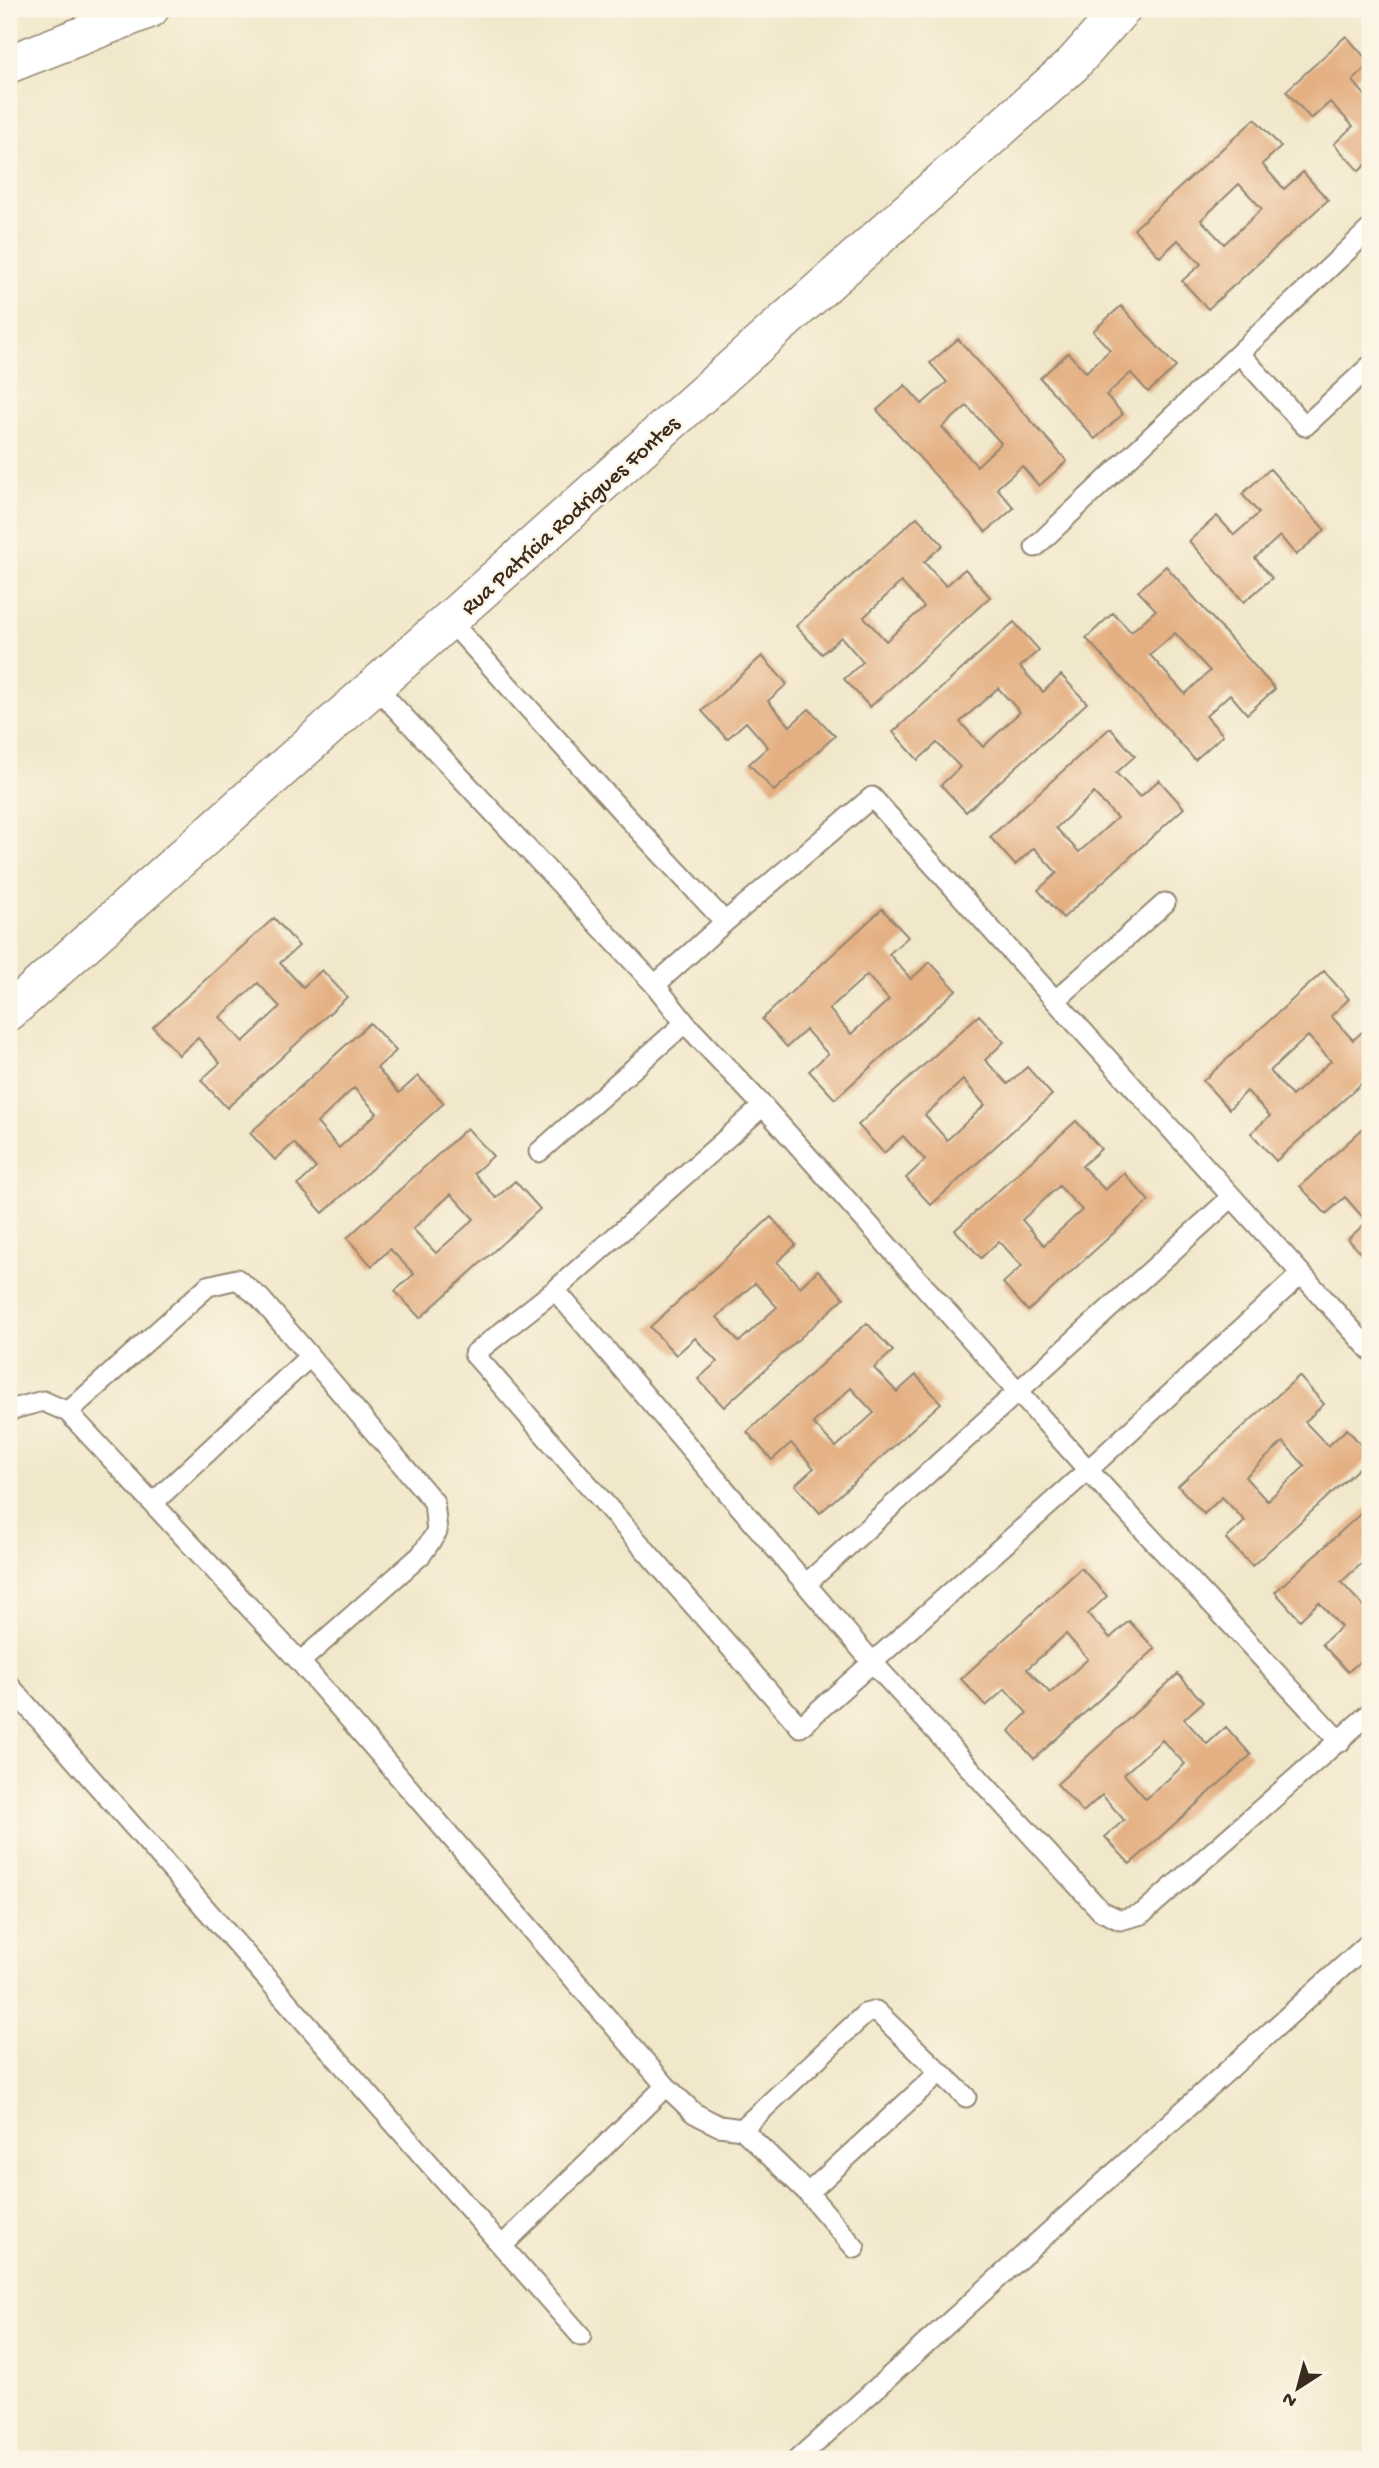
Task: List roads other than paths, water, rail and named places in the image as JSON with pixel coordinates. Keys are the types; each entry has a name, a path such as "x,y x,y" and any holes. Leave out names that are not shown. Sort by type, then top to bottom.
{"street":[{"path":"9,64 150,9"},
{"name":"Rua Patrícia Rodrigues Fontes","path":"9,1012 1072,65 1122,9"}],"lane":[{"path":"1035,547 1370,229"},
{"path":"1240,354 1306,426 1370,366"},
{"path":"450,621 725,922"},
{"path":"375,686 655,985 685,1023 763,1106 1088,1470 1340,1742"},
{"path":"655,985 872,797 1301,1275 1368,1344"},
{"path":"1056,1000 1165,903"},
{"path":"539,1152 685,1023"},
{"path":"763,1106 555,1290 474,1354 800,1727 1088,1470 1301,1275"},
{"path":"806,1584 1232,1197"},
{"path":"68,1412 208,1286 237,1279 260,1298 434,1502 438,1532 421,1555 300,1662"},
{"path":"555,1290 873,1663 1101,1911 1120,1920 1142,1914 1370,1713"},
{"path":"153,1503 309,1357"},
{"path":"10,1408 43,1401 68,1412 300,1662 666,2087 694,2113 719,2126 742,2129 807,2193 855,2248"},
{"path":"9,1685 581,2336"},
{"path":"798,2459 1370,1942"},
{"path":"742,2129 865,2014 876,2011 966,2097"},
{"path":"807,2193 940,2072"},
{"path":"502,2246 666,2087"}]}
